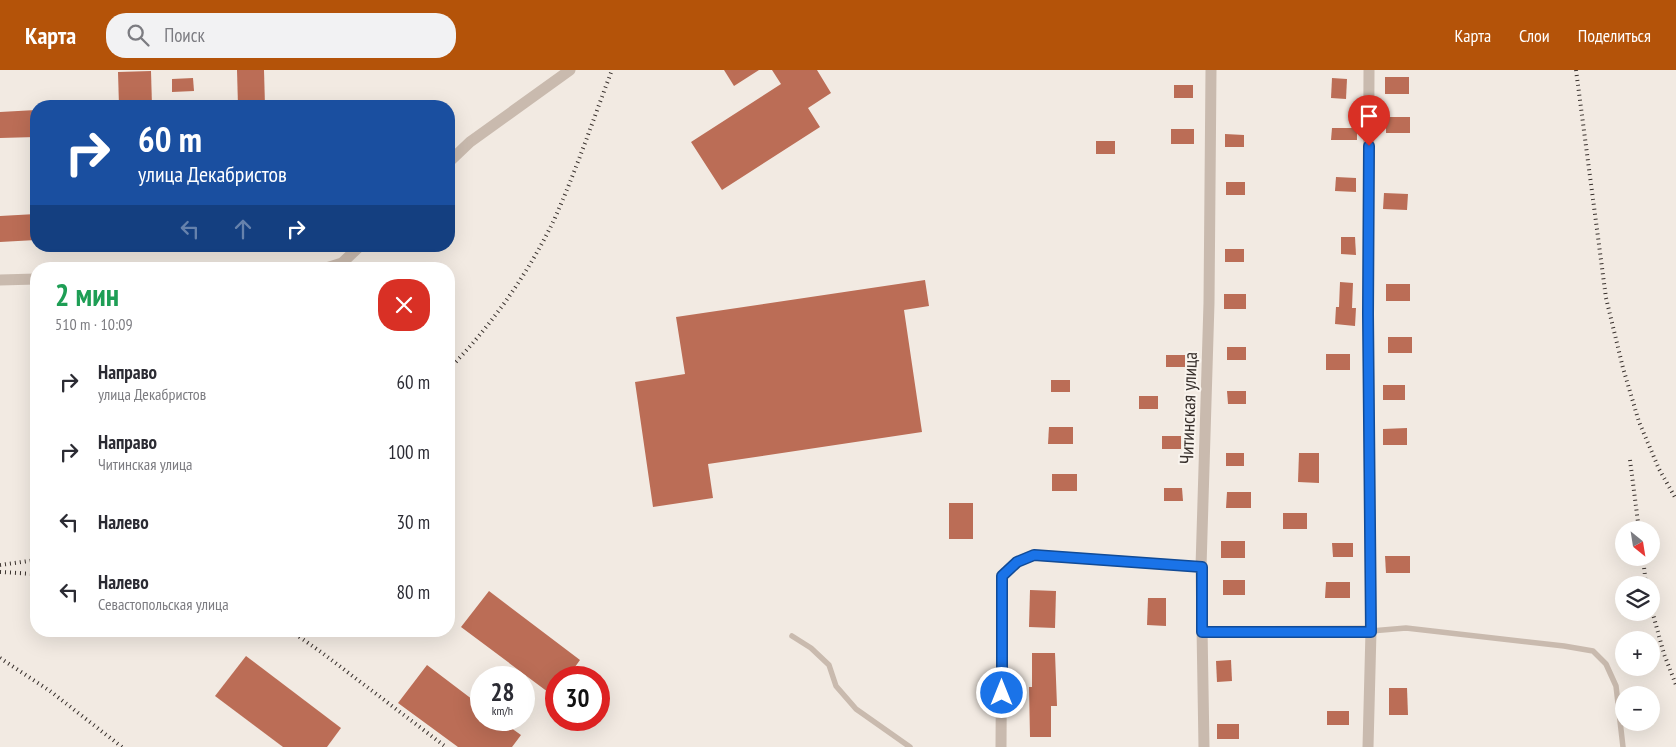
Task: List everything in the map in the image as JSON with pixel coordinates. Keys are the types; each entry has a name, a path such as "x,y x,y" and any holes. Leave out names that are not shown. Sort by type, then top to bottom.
{"street":[{"path":"455,156 470,142 570,70"},
{"name":"Читинская улица","path":"1204,747 1202,567 1209,303 1211,70"},
{"path":"1368,747 1371,632 1368,314 1369,70"},
{"path":"342,262 353,252"},
{"path":"0,280 30,279"},
{"path":"1001,747 1002,576 1017,562 1034,555 1202,567"},
{"path":"1202,632 1371,632"}],"lane":[{"path":"1371,632 1406,628 1593,651 1606,664 1616,686 1624,747"},
{"path":"792,636 812,648 829,665 836,686 856,709 910,747"}],"building":[{"path":"237,70 264,70 265,100 238,100"},
{"path":"724,70 759,70 734,86"},
{"path":"772,70 817,70 831,93 808,108 820,127 722,190 691,142 781,84"},
{"path":"151,71 152,100 119,100 118,72"},
{"path":"1385,77 1409,77 1409,94 1385,94"},
{"path":"193,78 194,91 172,92 172,79"},
{"path":"1332,78 1347,79 1346,99 1331,98"},
{"path":"1174,85 1193,85 1193,98 1174,98"},
{"path":"30,110 30,137 0,138 0,112"},
{"path":"1386,117 1410,117 1410,133 1386,133"},
{"path":"1332,128 1357,128 1357,140 1331,140"},
{"path":"1171,129 1194,129 1194,144 1171,144"},
{"path":"1225,134 1244,135 1244,147 1225,147"},
{"path":"1096,141 1115,141 1115,154 1096,154"},
{"path":"1336,177 1356,178 1356,192 1335,191"},
{"path":"1226,182 1245,182 1245,195 1226,195"},
{"path":"1384,193 1408,194 1407,210 1383,209"},
{"path":"30,214 30,240 0,242 0,216"},
{"path":"1341,237 1355,237 1356,255 1341,254"},
{"path":"1225,249 1244,249 1244,262 1225,262"},
{"path":"925,280 929,306 904,310 922,432 708,464 713,498 653,507 635,382 685,374 676,317"},
{"path":"1340,282 1353,283 1352,308 1356,308 1355,326 1335,324 1336,307 1339,307"},
{"path":"1386,284 1410,284 1410,301 1386,301"},
{"path":"1224,294 1246,294 1246,309 1224,309"},
{"path":"1388,337 1412,337 1412,353 1388,353"},
{"path":"1227,347 1246,347 1246,360 1227,360"},
{"path":"1326,354 1350,354 1350,370 1326,370"},
{"path":"1166,355 1185,355 1185,367 1166,367"},
{"path":"1051,380 1070,380 1070,392 1051,392"},
{"path":"1383,385 1405,385 1405,400 1383,400"},
{"path":"1227,391 1246,391 1246,404 1228,404"},
{"path":"1139,396 1158,396 1158,409 1139,409"},
{"path":"1049,427 1073,427 1073,444 1048,444"},
{"path":"1407,428 1407,445 1383,445 1383,429"},
{"path":"1162,436 1181,436 1181,449 1162,449"},
{"path":"1226,453 1244,453 1244,466 1226,466"},
{"path":"1299,453 1319,453 1319,483 1298,482"},
{"path":"1052,474 1077,474 1077,491 1052,491"},
{"path":"1164,488 1182,488 1183,501 1164,501"},
{"path":"1227,492 1251,492 1251,508 1226,508"},
{"path":"949,503 973,503 973,539 949,539"},
{"path":"1283,513 1307,513 1307,529 1283,529"},
{"path":"1221,541 1245,541 1245,558 1221,558"},
{"path":"1332,543 1353,543 1353,557 1333,557"},
{"path":"1385,556 1410,556 1410,573 1386,573"},
{"path":"1223,580 1245,580 1245,595 1223,595"},
{"path":"1326,582 1350,582 1350,598 1325,598"},
{"path":"1030,590 1056,591 1055,628 1029,627"},
{"path":"489,591 580,660 576,666 545,666 545,690 535,682 535,666 513,666 461,627"},
{"path":"1148,598 1166,598 1166,626 1147,625"},
{"path":"1032,653 1055,653 1057,706 1051,706 1051,737 1030,737 1029,687 1032,687"},
{"path":"246,656 341,728 327,747 283,747 215,696"},
{"path":"1231,660 1232,681 1217,682 1216,661"},
{"path":"427,665 470,698 470,731 515,731 521,735 512,747 458,747 398,703"},
{"path":"1389,688 1407,688 1408,715 1389,715"},
{"path":"1327,711 1349,711 1349,725 1327,725"},
{"path":"1217,724 1239,724 1239,739 1217,739"}],"railway":[{"path":"455,363 508,299 544,240 570,183 612,70"},
{"path":"1576,70 1606,298 1623,368 1639,422 1659,469 1676,499"},
{"path":"1630,460 1638,521"},
{"path":"0,565 30,561"},
{"path":"1644,566 1645,576"},
{"path":"0,572 30,574"},
{"path":"1655,621 1664,654 1676,685"},
{"path":"300,637 446,747"},
{"path":"0,658 50,691 122,747"}],"route":[{"path":"1002,693 1002,576 1017,562 1034,555 1202,567 1202,632 1371,632 1368,314 1369,146"}]}
